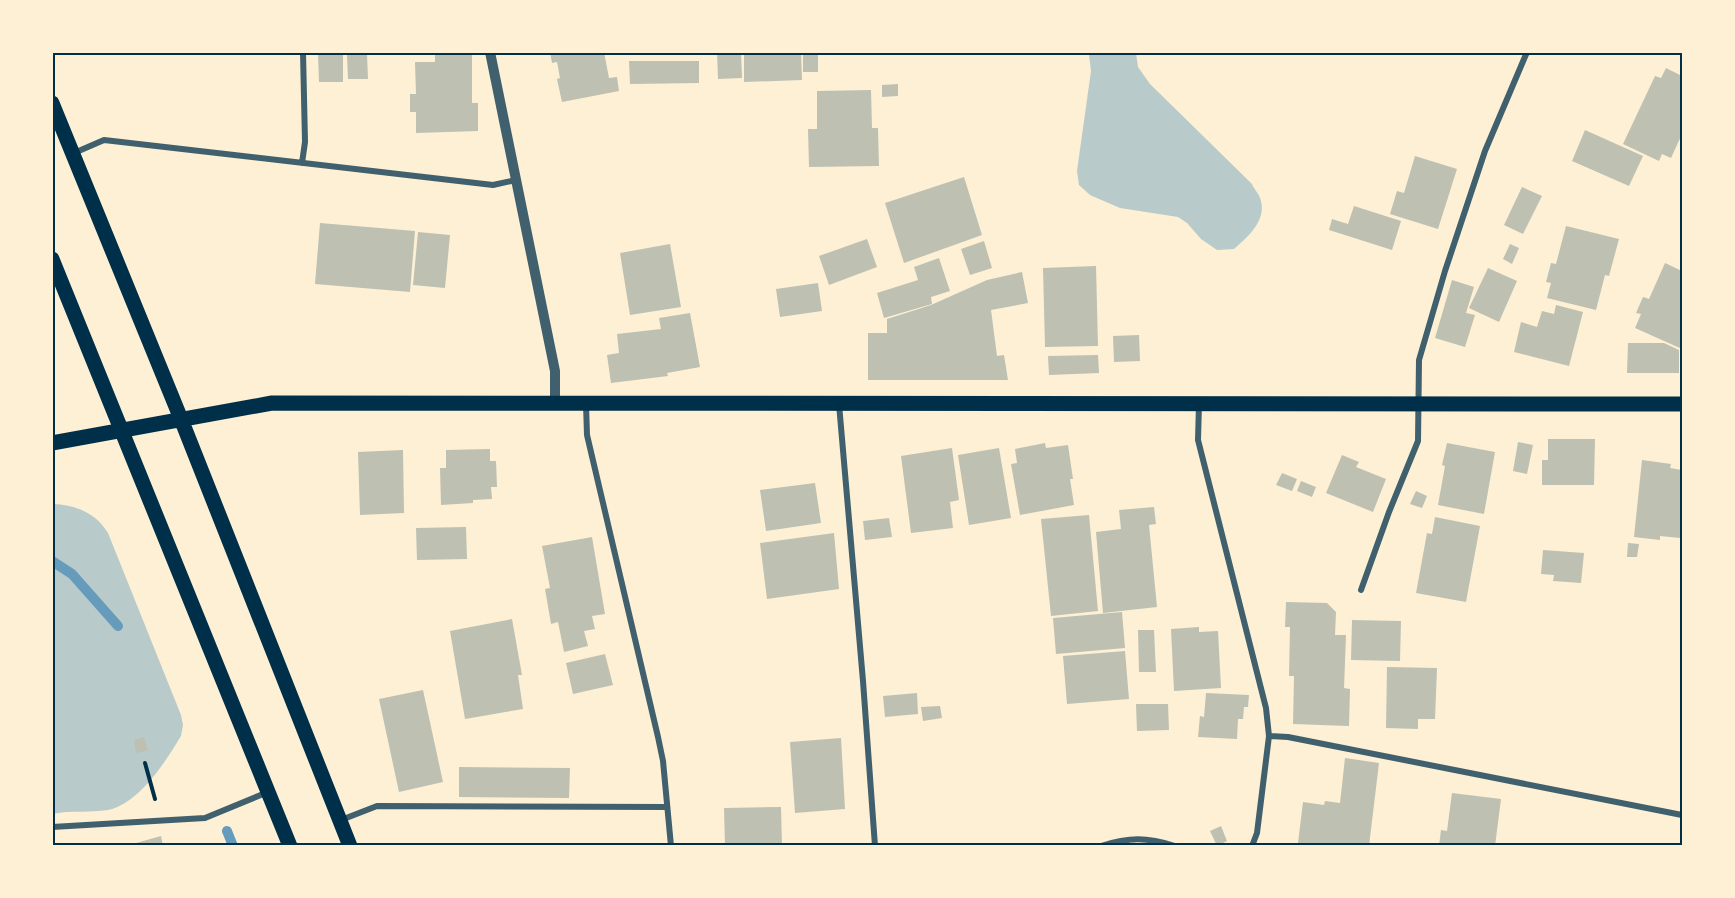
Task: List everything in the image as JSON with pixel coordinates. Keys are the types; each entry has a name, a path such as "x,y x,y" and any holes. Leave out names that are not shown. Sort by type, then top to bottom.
{"main road":[{"path":"52,103 181,419 350,846"},
{"path":"52,259 290,846"},
{"path":"52,443 272,403 1683,404"}],"street":[{"path":"302,164 305,142 303,52"},
{"path":"490,52 555,371 555,403"},
{"path":"1361,590 1389,512 1419,441 1419,360 1448,261 1485,151 1527,52"},
{"path":"73,153 104,140 493,185 516,180"},
{"path":"586,403 586,435 663,761 671,846"},
{"path":"839,403 875,846"},
{"path":"1199,403 1198,440 1266,708 1269,736 1257,833 1252,846"},
{"path":"1269,736 1288,737 1683,815"},
{"path":"52,827 205,818 268,792"},
{"path":"340,820 378,806 667,807"},
{"path":"1101,846 1128,839 1153,839 1174,846"}],"path":[{"path":"145,763 154,800"}],"shaded area":[{"path":"1086,53 1136,53 1138,67 1150,84 1252,184 1260,199 1261,215 1255,228 1234,249 1217,250 1201,239 1187,223 1178,217 1120,208 1090,195 1079,185 1077,171 1091,71 1089,55"},
{"path":"53,504 85,511 98,520 108,533 183,725 181,736 150,780 131,799 108,810 53,814"}],"building":[{"path":"435,52 472,52 472,103 478,103 478,131 416,133 416,112 410,112 410,94 416,94 415,62 435,62"},
{"path":"550,52 604,52 609,78 617,77 619,91 562,102 557,79 560,78 557,62 552,63"},
{"path":"717,52 741,52 742,78 718,79"},
{"path":"744,52 801,52 802,80 744,82"},
{"path":"803,52 818,52 818,72 803,72"},
{"path":"318,54 343,54 343,82 319,82"},
{"path":"367,54 368,79 348,79 347,55"},
{"path":"629,61 699,61 699,83 630,84"},
{"path":"1666,68 1682,76 1682,134 1671,158 1662,154 1659,161 1623,144 1655,76 1661,78"},
{"path":"898,84 898,96 882,97 882,85"},
{"path":"871,90 872,128 878,128 879,166 809,167 808,129 817,129 817,91"},
{"path":"1585,130 1643,156 1629,186 1572,161"},
{"path":"1415,156 1457,169 1438,229 1390,214 1397,191 1404,193"},
{"path":"964,177 982,235 904,263 885,203"},
{"path":"1522,187 1542,196 1523,234 1504,225"},
{"path":"1354,206 1401,221 1392,250 1329,230 1332,219 1348,224"},
{"path":"320,223 415,231 410,292 315,284"},
{"path":"1566,226 1619,239 1609,276 1605,275 1596,310 1547,298 1551,283 1546,282 1551,263 1556,264"},
{"path":"418,232 450,235 445,288 413,285"},
{"path":"867,239 877,267 829,285 819,256"},
{"path":"984,241 992,268 970,275 961,249"},
{"path":"670,244 681,307 630,315 620,253"},
{"path":"1510,244 1519,248 1512,264 1503,259"},
{"path":"939,258 950,291 931,297 932,304 884,318 877,293 918,280 914,267"},
{"path":"1665,263 1682,271 1682,349 1635,328 1641,314 1636,313 1643,297 1649,299"},
{"path":"1096,266 1098,346 1045,347 1043,268"},
{"path":"1488,268 1517,281 1499,322 1469,308"},
{"path":"1022,272 1028,303 991,310 997,356 1004,355 1008,380 868,380 868,333 887,333 887,319 931,305 987,280"},
{"path":"1452,280 1474,287 1466,313 1475,315 1465,347 1435,338"},
{"path":"818,283 822,311 780,317 776,289"},
{"path":"1556,305 1583,312 1569,366 1514,352 1521,322 1537,327 1542,311 1554,314"},
{"path":"690,313 700,367 667,373 668,376 611,383 607,355 619,353 617,334 661,329 659,318"},
{"path":"1139,335 1140,361 1114,362 1113,336"},
{"path":"1628,343 1664,343 1679,350 1679,373 1627,373"},
{"path":"1098,355 1099,373 1049,375 1048,356"},
{"path":"1548,439 1595,439 1594,485 1542,485 1542,460 1548,460"},
{"path":"1518,442 1533,445 1527,474 1513,471"},
{"path":"1045,443 1046,448 1068,445 1074,505 1020,515 1011,464 1017,463 1015,449"},
{"path":"1447,443 1495,452 1484,514 1438,505"},
{"path":"952,448 959,500 950,502 953,528 911,533 901,456"},
{"path":"999,448 1011,518 969,525 958,455"},
{"path":"490,449 490,461 496,461 497,487 491,487 492,499 441,505 440,468 446,468 446,450"},
{"path":"403,450 404,513 360,515 358,452"},
{"path":"1342,455 1359,462 1356,467 1386,479 1373,512 1326,493"},
{"path":"1642,460 1671,464 1670,468 1682,470 1680,538 1660,536 1660,540 1634,537"},
{"path":"1282,473 1297,479 1292,491 1276,485"},
{"path":"1301,481 1316,487 1312,497 1297,491"},
{"path":"815,483 821,523 766,531 760,490"},
{"path":"1416,491 1427,496 1422,508 1410,504"},
{"path":"1154,507 1156,524 1149,525 1157,607 1103,613 1096,532 1121,529 1119,510"},
{"path":"1089,515 1098,611 1051,616 1041,519"},
{"path":"1435,517 1480,526 1466,602 1416,593 1427,533 1432,534"},
{"path":"889,518 892,537 865,540 863,521"},
{"path":"466,527 467,559 417,560 416,528"},
{"path":"834,533 839,589 767,599 760,543"},
{"path":"592,537 605,614 592,616 595,629 584,631 588,646 564,652 558,622 551,624 545,589 550,588 542,546"},
{"path":"1628,543 1639,544 1637,557 1627,557"},
{"path":"1543,550 1584,553 1581,583 1553,581 1554,575 1541,574"},
{"path":"1286,602 1327,603 1336,612 1335,635 1346,635 1344,688 1350,689 1349,726 1293,724 1294,676 1289,676 1290,627 1285,627"},
{"path":"1122,612 1125,648 1056,654 1053,618"},
{"path":"512,619 522,675 518,675 523,709 465,719 450,631"},
{"path":"1352,620 1401,621 1400,661 1351,660"},
{"path":"1199,627 1199,632 1218,631 1221,688 1174,691 1171,629"},
{"path":"1138,630 1154,630 1156,672 1139,672"},
{"path":"1125,651 1129,699 1067,704 1063,656"},
{"path":"605,654 613,685 573,694 566,663"},
{"path":"1387,667 1437,668 1435,719 1418,719 1418,729 1386,728"},
{"path":"423,690 443,782 399,792 379,699"},
{"path":"917,693 918,714 885,717 883,696"},
{"path":"1206,693 1249,695 1248,707 1244,707 1243,719 1238,719 1237,739 1198,737 1200,716 1204,717"},
{"path":"1136,704 1168,704 1169,730 1137,731"},
{"path":"940,706 942,718 923,721 921,707"},
{"path":"144,737 148,750 136,753 134,740"},
{"path":"841,738 845,809 795,813 790,742"},
{"path":"1345,758 1379,763 1369,846 1316,846 1298,843 1303,802 1324,805 1325,801 1340,803"},
{"path":"459,767 570,768 569,798 459,797"},
{"path":"1452,793 1501,799 1495,846 1439,846 1441,830 1447,831"},
{"path":"781,807 782,846 725,846 724,808"},
{"path":"1221,826 1227,841 1217,846 1210,831"},
{"path":"161,836 163,846 129,846 129,845"}],"waterway":[{"path":"52,561 72,574 118,626"},
{"path":"227,831 233,846"}]}
